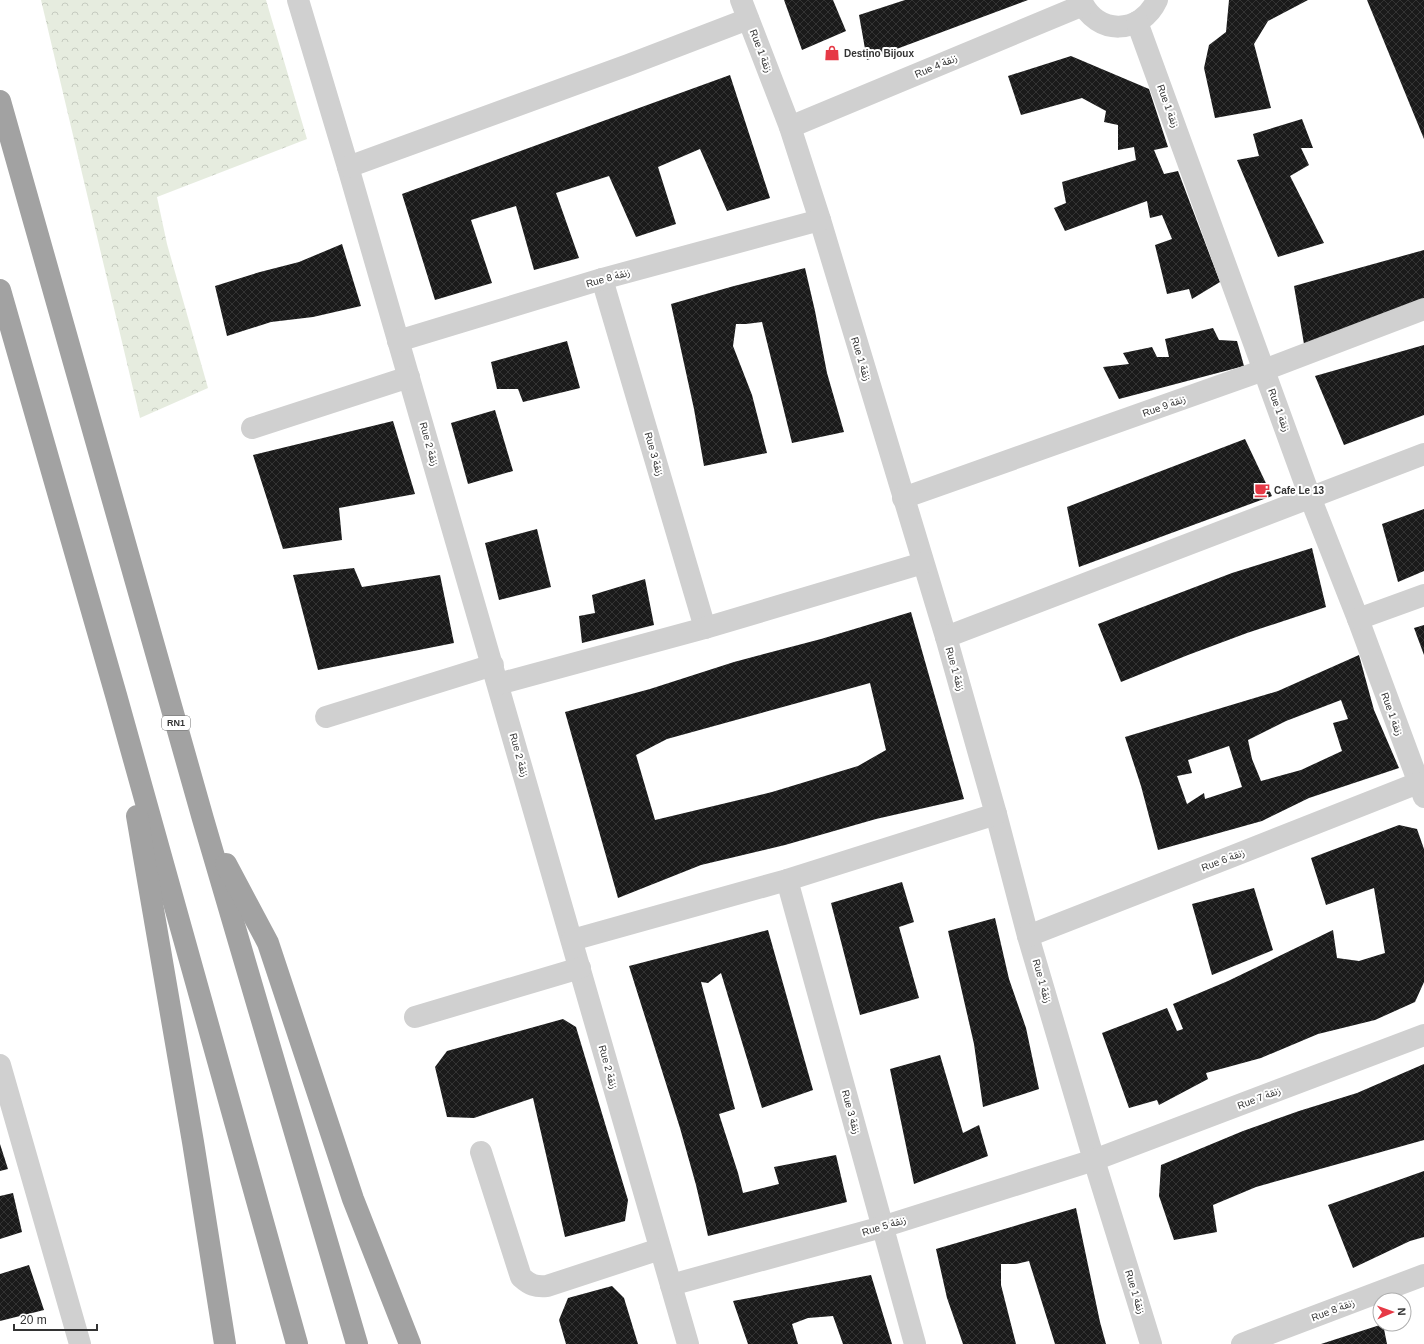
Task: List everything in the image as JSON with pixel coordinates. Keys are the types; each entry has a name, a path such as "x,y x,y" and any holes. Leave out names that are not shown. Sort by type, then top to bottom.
{"highway":[{"name":"RN1","path":"0,101 203,819 357,1344"},
{"path":"0,290 116,695 297,1344"},
{"path":"116,695 193,1142 225,1344"},
{"path":"203,819 268,943 353,1199 410,1344"}],"street":[{"name":"Rue 2 زنقة","path":"298,0 409,377 688,1344"},
{"path":"1082,2 1094,19 1111,26 1129,25 1137,22 1145,17 1157,0"},
{"name":"Rue 4 زنقة","path":"790,127 1082,2"},
{"path":"348,167 628,65 744,9"},
{"name":"Rue 1 زنقة","path":"744,9 790,127 820,220 946,637 996,814 1028,936 1094,1160 1151,1344"},
{"name":"Rue 1 زنقة","path":"1137,22 1310,497 1358,619 1421,790"},
{"name":"Rue 8 زنقة","path":"398,341 602,280 820,220"},
{"name":"Rue 3 زنقة","path":"602,280 705,628"},
{"name":"Rue 9 زنقة","path":"903,498 1264,370 1424,309"},
{"path":"252,428 409,377"},
{"path":"946,637 1424,454"},
{"path":"326,717 495,674 705,628 923,563"},
{"path":"1358,619 1424,594"},
{"name":"Rue 6 زنقة","path":"1028,936 1233,856 1421,790"},
{"path":"572,940 787,880 996,814"},
{"name":"Rue 3 زنقة","path":"787,880 915,1344"},
{"path":"415,1017 580,968"},
{"name":"Rue 7 زنقة","path":"1094,1160 1424,1035"},
{"path":"0,1065 80,1344"},
{"path":"481,1152 522,1277 529,1284 537,1287 547,1286 660,1249"},
{"name":"Rue 5 زنقة","path":"671,1286 882,1227 1094,1160"},
{"name":"Rue 8 زنقة","path":"1242,1344 1424,1275"}],"green space":[{"path":"41,0 266,0 307,139 157,197 167,244 208,388 140,418"}],"building":[{"path":"784,0 833,0 846,31 802,50"},
{"path":"905,0 1028,0 867,60 859,15"},
{"path":"1229,0 1308,0 1268,21 1254,44 1271,108 1215,118 1204,68 1209,45 1226,32"},
{"path":"1367,0 1424,0 1424,139"},
{"path":"1071,56 1149,89 1168,147 1154,150 1164,174 1178,171 1220,282 1192,299 1189,289 1167,294 1155,245 1172,239 1162,215 1150,218 1147,201 1065,231 1054,208 1066,203 1062,182 1136,160 1134,147 1118,150 1118,125 1104,122 1106,111 1082,98 1021,115 1008,76"},
{"path":"730,75 770,198 727,211 700,149 658,167 676,224 636,237 609,176 556,193 579,258 534,270 516,206 471,220 492,283 435,300 402,194"},
{"path":"1302,119 1313,148 1301,148 1309,165 1290,176 1324,243 1278,257 1237,160 1259,156 1253,134"},
{"path":"342,244 361,306 313,317 271,322 227,336 215,286 299,262"},
{"path":"1424,250 1424,299 1304,344 1294,286"},
{"path":"805,268 827,373 844,432 792,443 762,322 736,324 733,346 752,395 767,453 704,466 694,409 671,304"},
{"path":"1213,328 1219,340 1237,341 1244,366 1119,399 1103,367 1129,364 1123,353 1152,347 1157,357 1169,357 1165,339"},
{"path":"567,341 580,388 523,402 518,389 497,389 491,362"},
{"path":"1424,345 1424,415 1344,445 1315,376"},
{"path":"495,410 513,471 468,484 451,423"},
{"path":"393,421 415,494 339,508 342,540 283,549 253,455"},
{"path":"1245,439 1272,496 1079,567 1067,507"},
{"path":"1424,509 1424,571 1398,582 1382,524"},
{"path":"537,529 551,587 499,600 485,543"},
{"path":"1312,548 1326,607 1247,633 1121,682 1098,624 1232,573"},
{"path":"354,568 362,587 440,575 454,643 318,670 293,575"},
{"path":"645,579 654,625 582,643 579,616 595,613 592,595"},
{"path":"911,612 964,799 876,819 785,845 701,865 618,898 565,712 650,689 734,662 821,639","holes":["870,683 886,750 858,766 772,792 655,820 636,755 667,739"]},
{"path":"1424,625 1424,655 1414,628"},
{"path":"1359,655 1374,710 1399,768 1309,798 1262,821 1158,850 1141,786 1125,737 1278,691","holes":["1341,700 1348,719 1333,723 1342,751 1301,770 1261,781 1252,759 1248,740 1286,721","1229,746 1242,787 1205,799 1204,793 1187,804 1177,776 1192,773 1188,760"]},
{"path":"1399,825 1417,829 1424,849 1424,982 1415,1002 1375,1020 1318,1034 1261,1058 1206,1073 1208,1079 1159,1105 1157,1100 1129,1108 1102,1033 1167,1008 1177,1031 1183,1029 1173,1004 1228,981 1333,930 1337,958 1359,961 1385,953 1374,888 1326,905 1311,858"},
{"path":"902,882 914,922 899,927 919,998 860,1015 831,903"},
{"path":"1254,888 1273,950 1212,975 1192,904"},
{"path":"995,918 1009,979 1026,1028 1039,1089 983,1107 974,1044 948,931"},
{"path":"768,930 813,1090 762,1108 721,973 708,983 701,982 735,1109 719,1114 743,1193 779,1184 774,1167 836,1155 847,1202 708,1236 680,1128 629,966"},
{"path":"563,1019 576,1027 628,1200 625,1221 565,1237 533,1098 474,1118 447,1117 435,1067 447,1051"},
{"path":"940,1055 963,1133 979,1125 988,1156 914,1184 890,1069"},
{"path":"1424,1064 1424,1140 1256,1187 1213,1205 1217,1232 1174,1240 1159,1196 1161,1165 1243,1131 1299,1111 1357,1093"},
{"path":"0,1144 8,1169 0,1171"},
{"path":"1424,1171 1424,1237 1410,1241 1353,1268 1328,1205"},
{"path":"13,1193 22,1232 0,1239 0,1196"},
{"path":"1076,1208 1106,1344 1055,1344 1029,1261 1016,1264 1001,1264 1001,1285 1016,1344 963,1344 947,1298 936,1249"},
{"path":"29,1265 44,1310 0,1321 0,1274"},
{"path":"871,1275 892,1344 843,1344 833,1316 808,1318 792,1324 798,1344 748,1344 733,1301"},
{"path":"612,1286 624,1298 638,1344 566,1344 559,1320 568,1298"},
{"path":"1372,1328 1372,1332 1385,1332 1387,1344 1321,1344"}],"place":[{"name":"Destino Bijoux","path":"832,53"},
{"name":"Cafe Le 13","path":"1262,490"}]}
